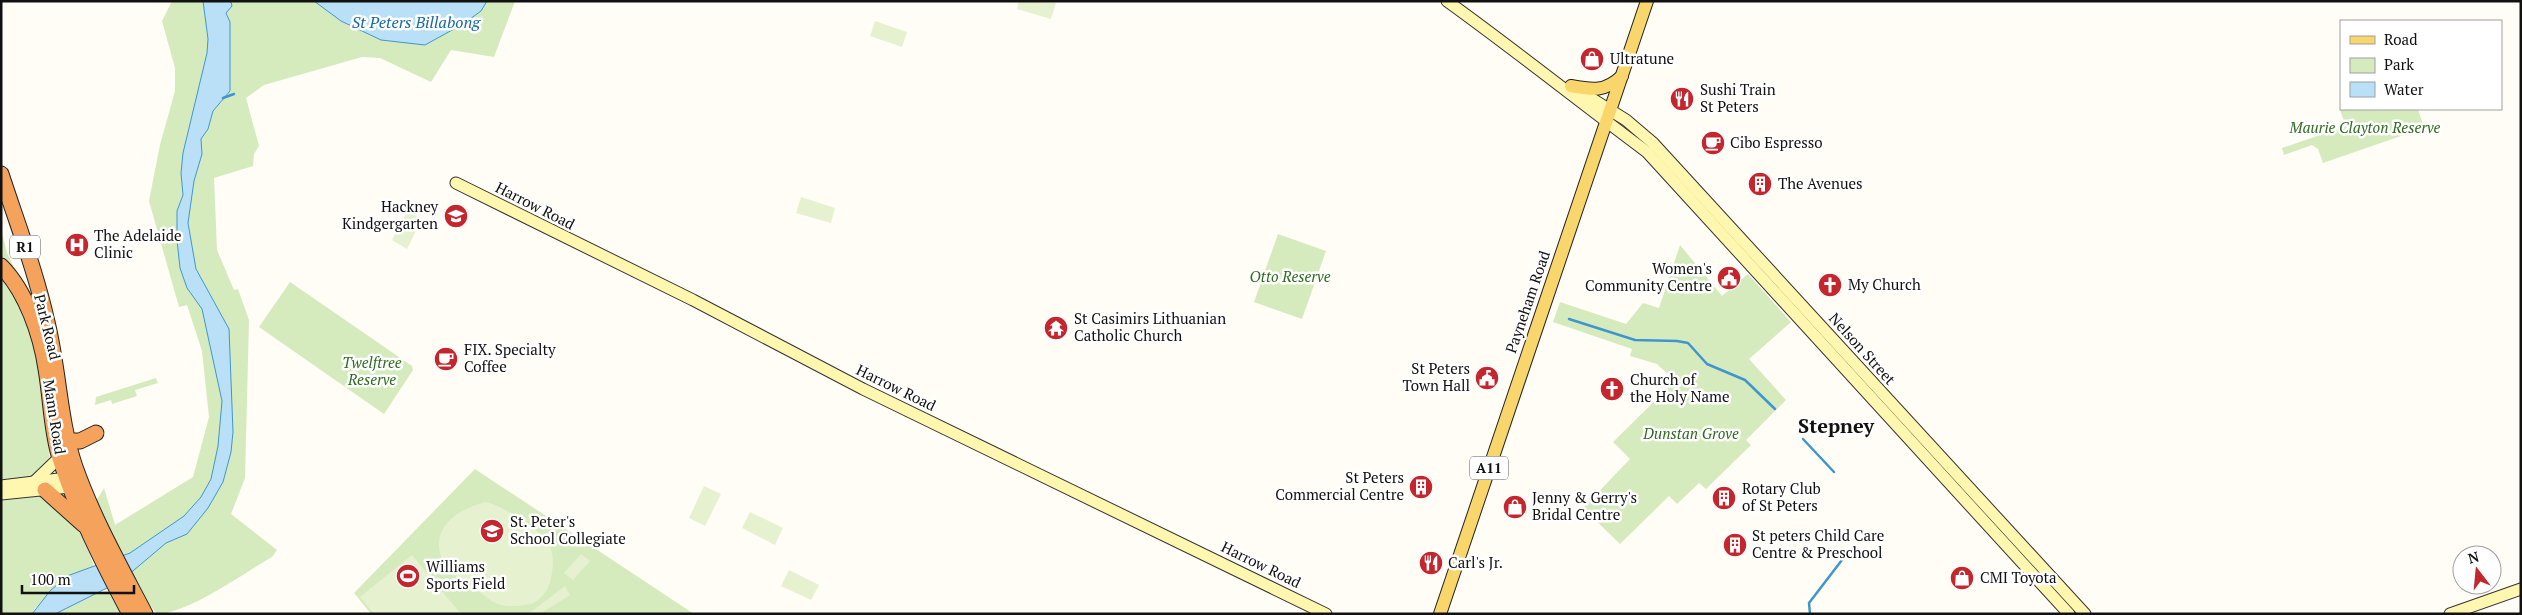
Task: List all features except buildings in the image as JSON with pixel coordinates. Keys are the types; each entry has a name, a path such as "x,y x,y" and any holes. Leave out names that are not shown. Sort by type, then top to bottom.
{"highway":[{"name":"Park Road","path":"1,174 47,321 56,365 61,412 73,482"},
{"name":"Mann Road","path":"1,266 23,297 37,332 46,368 51,417 60,456 73,482"},
{"path":"67,440 80,441 96,433"},
{"name":"R1","path":"73,482 136,609"},
{"path":"40,486 93,524"}],"main road":[{"path":"1447,1 1571,96 1609,117"},
{"name":"Payneham Road","path":"1440,614 1624,74 1647,1"},
{"path":"1571,86 1600,90 1613,84 1624,74"},
{"path":"1546,75 1571,86 1609,117"},
{"name":"Nelson Street","path":"1609,117 1654,143 1691,192 1848,364 1978,506 2085,614"},
{"name":"Harrow Road","path":"456,184 693,300 863,389 1326,614"},
{"path":"40,486 60,456"},
{"path":"1,494 73,482"},
{"path":"1,486 40,486"},
{"name":"Nelson Street","path":"1978,506 2069,614"},
{"path":"2450,614 2521,589"}],"green space":[{"path":"172,1 203,1 208,39 207,53 183,153 181,173 183,196 177,211 177,240 180,268 211,297 196,269 188,223 194,181 202,154 201,139 208,129 213,111 230,91 230,22 226,12 231,2 228,1 515,1 494,57 451,50 431,82 380,58 362,57 264,85 246,98 259,146 254,154 253,166 214,178 217,250 234,290 238,289 249,320 245,478 231,514 277,550 272,557 199,600 169,612 157,614 145,599 94,500 98,498 104,488 115,525 193,477 209,417 202,351 187,305 179,307 149,201 160,145 175,91 175,68 162,21"},
{"path":"1019,1 1056,3 1051,19 1017,9"},
{"path":"875,21 907,32 902,47 870,36"},
{"name":"Maurie Clayton Reserve","path":"2340,110 2418,110 2424,128 2323,163 2318,149 2312,145 2284,155 2282,148 2346,126"},
{"path":"801,197 835,208 831,223 796,213"},
{"path":"407,212 422,219 407,249 392,240"},
{"path":"1,229 7,253 24,289 1,262"},
{"name":"Otto Reserve","path":"1278,234 1326,251 1302,319 1254,302"},
{"name":"Dunstan Grove","path":"1680,245 1722,296 1748,274 1791,322 1749,359 1786,400 1746,440 1751,445 1706,489 1699,483 1677,504 1669,496 1620,544 1583,508 1630,459 1613,442 1675,381 1657,364 1630,356 1632,349 1553,322 1560,302 1626,324 1643,303 1659,308"},
{"path":"1,272 20,300 33,335 42,379 43,414 50,459 35,476 1,481"},
{"name":"Twelftree Reserve","path":"290,282 412,366 413,370 384,414 259,327"},
{"path":"156,378 158,383 135,390 137,396 112,404 111,400 95,405 96,397"},
{"name":"St. Peter's School Collegiate","path":"475,469 694,614 371,614 354,593"},
{"path":"704,486 721,494 705,526 689,518"},
{"path":"41,496 61,511 75,526 85,543 94,566 34,609 32,614 1,614 1,500"},
{"path":"486,502 502,508 520,519 538,532 549,544 553,563 550,582 543,595 534,603 516,606 498,604 456,576 444,564 439,548 443,528 457,514"},
{"path":"750,512 783,528 775,545 742,528"},
{"path":"581,554 590,561 573,580 564,573"},
{"name":"Williams Sports Field","path":"412,555 461,614 374,614 360,597"},
{"path":"789,570 819,585 811,600 781,586"},
{"path":"565,586 570,595 540,614 528,614"},
{"path":"109,590 121,614 55,614 85,597"}],"water":[{"path":"203,1 228,1 231,2 232,6 226,13 230,22 230,91 213,111 208,129 201,139 202,154 194,181 188,223 196,269 229,329 233,432 231,452 223,482 208,508 187,534 166,543 121,581 55,614 32,614 50,591 67,576 130,553 184,516 201,497 211,479 218,446 222,401 202,309 187,288 180,268 177,240 177,211 183,195 181,173 183,153 207,53 208,39"},
{"name":"St Peters Billabong","path":"314,1 487,1 481,11 463,24 425,45 381,40 341,21"}],"waterway":[{"path":"223,98 234,94"},
{"path":"1569,319 1635,340 1688,343 1707,364 1745,380 1775,409"},
{"path":"1803,439 1834,472"},
{"path":"1810,614 1809,603 1845,556"}],"place":[{"name":"Ultratune","path":"1592,59"},
{"name":"Sushi Train St Peters","path":"1682,99"},
{"name":"Cibo Espresso","path":"1713,143"},
{"name":"The Avenues","path":"1760,184"},
{"name":"Hackney Kindgergarten","path":"456,216"},
{"name":"The Adelaide Clinic","path":"77,245"},
{"name":"Women's Community Centre","path":"1729,278"},
{"name":"My Church","path":"1830,285"},
{"name":"St Casimirs Lithuanian Catholic Church","path":"1056,328"},
{"name":"FIX. Specialty Coffee","path":"446,359"},
{"name":"St Peters Town Hall","path":"1487,378"},
{"name":"Church of the Holy Name","path":"1612,389"},
{"name":"St Peters Commercial Centre","path":"1421,487"},
{"name":"Rotary Club of St Peters","path":"1724,498"},
{"name":"Jenny & Gerry's Bridal Centre","path":"1515,507"},
{"name":"St. Peter's School Collegiate","path":"492,531"},
{"name":"St peters Child Care Centre & Preschool","path":"1735,545"},
{"name":"Carl's Jr.","path":"1431,563"},
{"name":"Williams Sports Field","path":"408,576"},
{"name":"CMI Toyota","path":"1962,578"}],"district":[{"name":"Stepney","path":"1836,426"}]}
